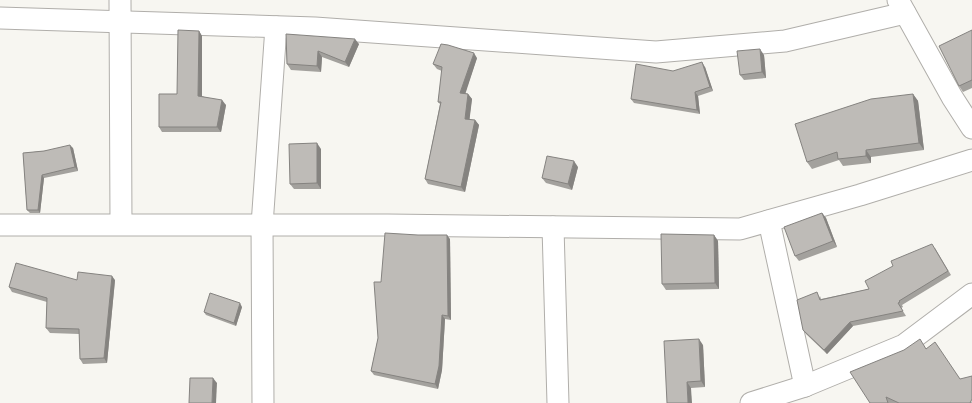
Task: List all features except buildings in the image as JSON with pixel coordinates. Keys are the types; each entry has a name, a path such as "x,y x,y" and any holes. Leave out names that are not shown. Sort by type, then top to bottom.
{"street":[{"path":"120,0 121,224"},
{"path":"0,18 315,28 656,52 785,41 901,7 952,97 972,128"},
{"path":"263,403 262,225 276,26"},
{"path":"0,225 121,224 740,229 860,195 972,160"},
{"path":"769,221 805,386"},
{"path":"553,227 558,403"},
{"path":"751,403 805,386 904,345 972,294"}]}
